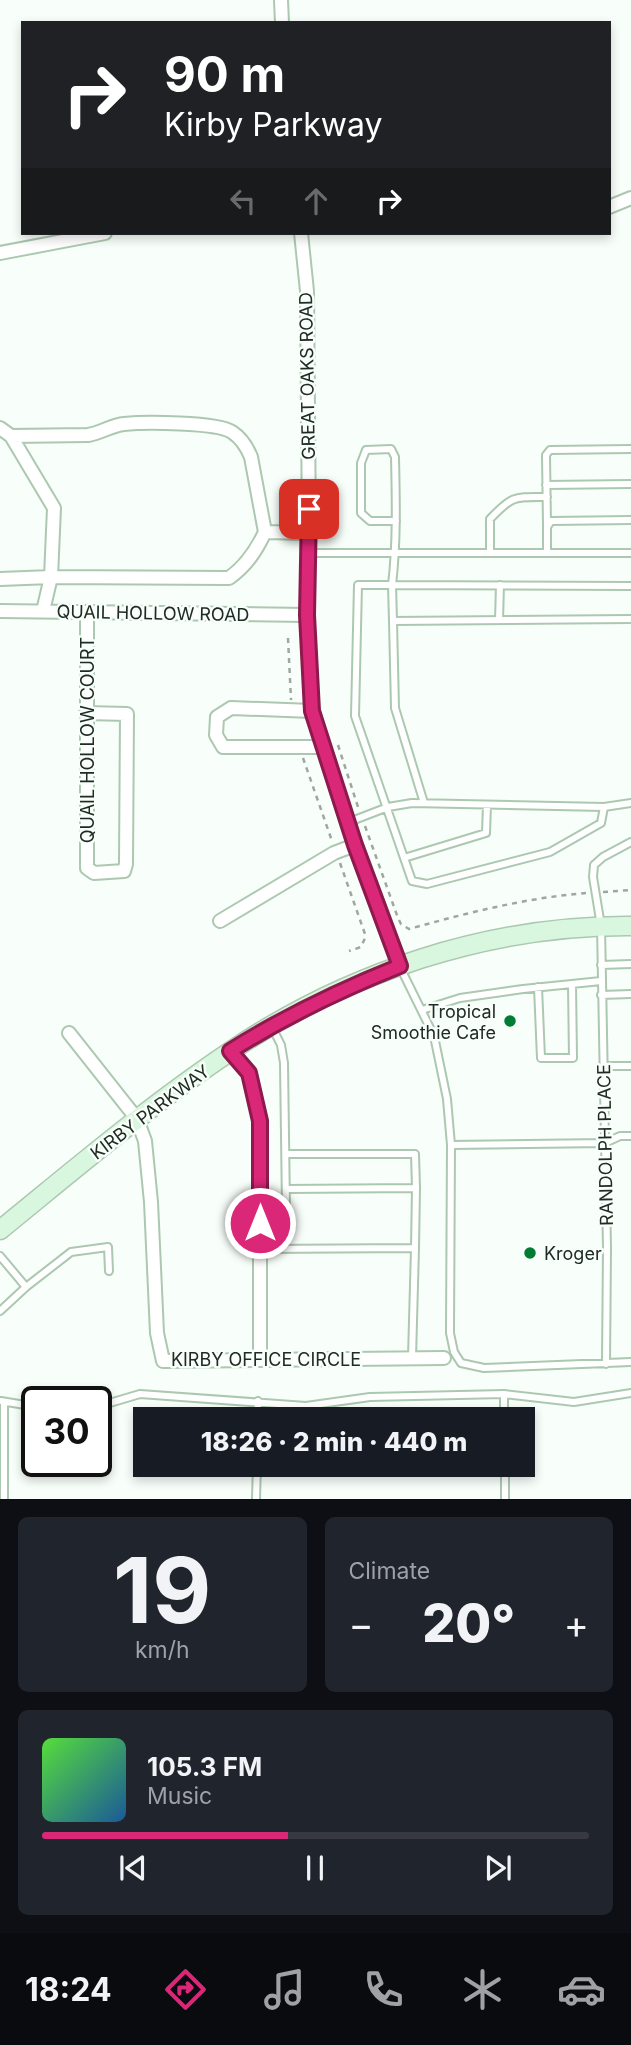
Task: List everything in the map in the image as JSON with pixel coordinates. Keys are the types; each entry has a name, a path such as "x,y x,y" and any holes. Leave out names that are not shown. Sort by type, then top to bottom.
{"main road":[{"name":"KIRBY PARKWAY","path":"0,1230 137,1119 230,1051 331,995 400,966 456,949 513,936 601,926 631,926"}],"street":[{"path":"281,0 282,21"},
{"path":"611,206 631,198"},
{"path":"0,253 94,235"},
{"name":"GREAT OAKS ROAD","path":"300,235 307,291 307,615 312,711 347,822 400,966"},
{"path":"0,579 229,578 241,569 265,533 251,457 239,437 220,426 124,424 88,435 5,432"},
{"path":"5,432 54,508 51,577 43,611"},
{"path":"265,533 309,533"},
{"name":"QUAIL HOLLOW ROAD","path":"0,611 307,615"},
{"name":"QUAIL HOLLOW COURT","path":"86,713 127,714 124,871 94,873 87,868 86,713 87,613"},
{"path":"312,711 230,708 217,717 216,735 223,747 324,747"},
{"path":"220,921 336,852 355,845"},
{"path":"69,1033 137,1119"},
{"path":"230,1051 249,1073 260,1121 260,1360"},
{"name":"KIRBY OFFICE CIRCLE","path":"137,1119 145,1141 151,1202 157,1333 163,1360 444,1358"}],"lane":[{"path":"396,521 370,521 361,513 360,463 366,450 391,449 395,457 396,521 396,553 393,585 395,708 424,803"},
{"path":"547,553 546,455 550,450 631,449"},
{"path":"547,485 631,484"},
{"path":"490,553 491,519 507,501 517,497 547,497"},
{"path":"547,525 551,521 631,520"},
{"path":"309,553 631,553"},
{"path":"604,807 601,823 550,852 428,884 412,881 355,716 358,585 631,586"},
{"path":"499,620 500,585"},
{"path":"393,621 631,619"},
{"path":"347,822 388,807 412,803 604,807 631,803"},
{"path":"404,858 485,833 486,804"},
{"name":"RANDOLPH PLACE","path":"606,1364 601,926 593,877 594,864 631,842"},
{"path":"601,965 631,964"},
{"path":"400,966 434,1036 447,1099 451,1145 450,1333 454,1352 460,1363 484,1368 631,1363"},
{"path":"422,1010 460,998 601,981"},
{"path":"538,987 541,1058 573,1058 572,984"},
{"path":"601,995 631,994"},
{"path":"271,1026 281,1045 284,1063 286,1208"},
{"path":"603,1066 631,1066"},
{"path":"451,1145 605,1143 620,1136 631,1136"},
{"path":"286,1154 415,1154 412,1358"},
{"path":"286,1189 416,1188"},
{"path":"0,1311 71,1252 108,1247 109,1271"},
{"path":"260,1249 415,1248"},
{"path":"0,1256 26,1287"},
{"path":"112,1403 140,1394 306,1406 370,1397 504,1394 573,1402 631,1393"},
{"path":"504,1394 504,1407"},
{"path":"258,1401 258,1407"},
{"path":"4,1499 2,1402 21,1405"},
{"path":"256,1499 257,1477"},
{"path":"505,1477 505,1499"}],"path":[{"path":"288,638 292,710"},
{"path":"301,747 365,934 361,947 349,951"}],"place":[{"name":"Tropical Smoothie Cafe","path":"510,1021"},
{"name":"Kroger","path":"530,1253"}],"route":[{"path":"260,1223 260,1121 249,1073 230,1051 331,995 400,966 347,822 312,711 307,615 309,509"}]}
